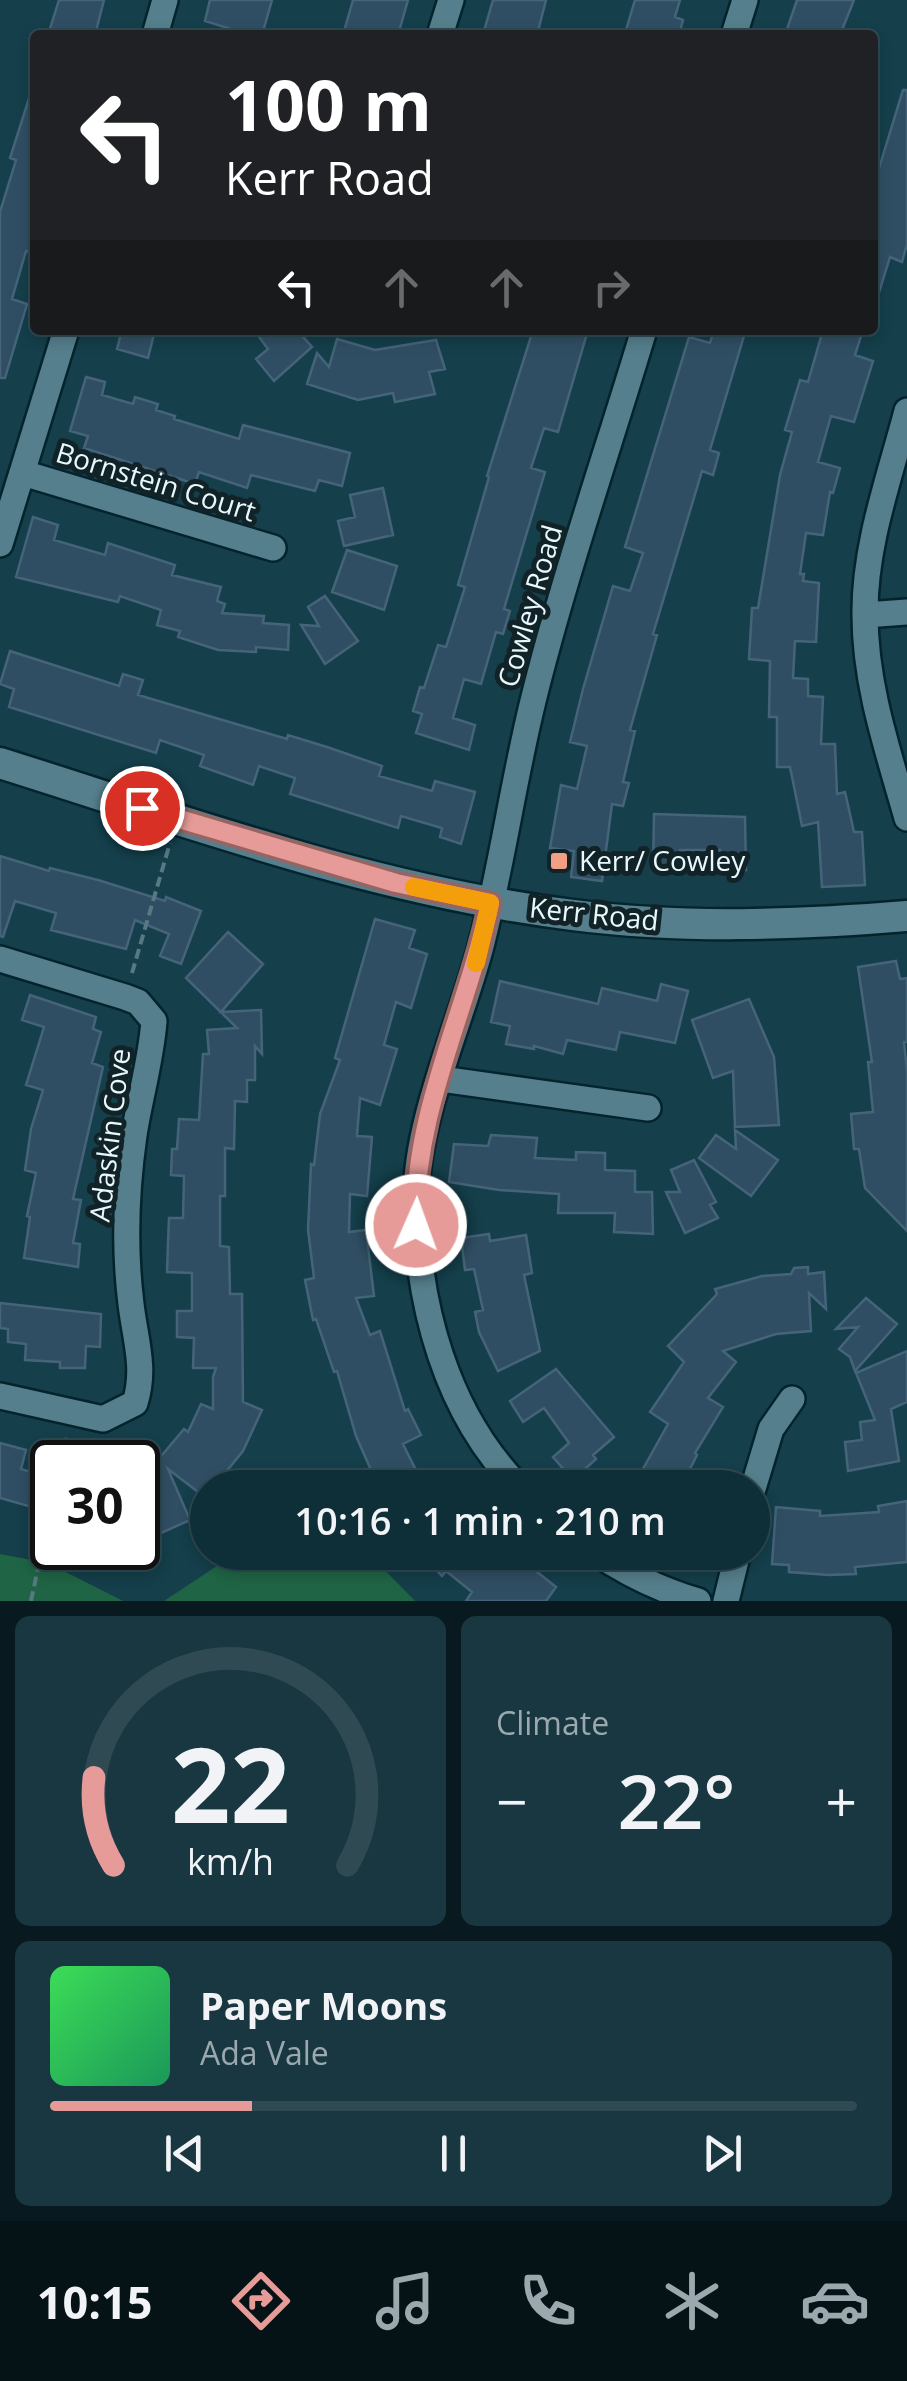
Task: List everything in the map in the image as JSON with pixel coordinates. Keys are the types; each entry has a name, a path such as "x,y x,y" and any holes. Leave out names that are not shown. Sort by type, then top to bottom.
{"street":[{"path":"156,30 165,0"},
{"path":"442,30 452,0"},
{"path":"736,30 745,0"},
{"path":"0,544 64,335"},
{"name":"Cowley Road","path":"506,1470 476,1432 446,1372 428,1311 418,1252 416,1198 423,1138 481,945 543,662 642,335"},
{"path":"907,410 874,537 865,614 872,694 907,818"},
{"name":"Bornstein Court","path":"22,473 273,548"},
{"path":"865,614 907,612"},
{"name":"Kerr Road","path":"0,763 396,883 490,903 576,916 704,924 907,916"},
{"name":"Adaskin Cove","path":"0,958 138,1002 154,1021 133,1140 127,1217 126,1261 142,1368 134,1402 102,1419 0,1396"},
{"path":"441,1079 648,1108"},
{"path":"758,1470 766,1440 792,1399"},
{"path":"623,1570 698,1601"},
{"path":"726,1601 734,1570"}],"path":[{"path":"132,974 170,842"},
{"path":"66,1440 68,1429"},
{"path":"30,1601 37,1570"}],"green space":[{"path":"0,1554 30,1560 30,1570 62,1570 123,1601 0,1601"},
{"path":"211,1570 385,1570 415,1601 164,1601"}],"building":[{"path":"59,0 104,0 96,30 50,30"},
{"path":"210,0 272,0 263,30 234,30 205,21"},
{"path":"353,0 408,0 399,30 344,30"},
{"path":"493,0 546,0 538,30 484,30"},
{"path":"635,0 680,0 675,17 683,20 680,30 626,30"},
{"path":"797,0 854,0 842,30 787,30"},
{"path":"903,90 907,90 907,244 902,262 890,257 878,296 878,171"},
{"path":"30,95 30,252 26,251 12,299 27,304 5,378 0,378 0,212 16,160 10,158"},
{"path":"121,335 154,335 148,358 117,349"},
{"path":"258,335 301,335 312,347 274,381 256,359 268,349"},
{"path":"531,335 587,335 558,432 544,428 531,468 545,472 504,609 510,611 503,634 496,632 481,684 464,679 453,718 475,725 469,750 416,733 422,714 413,711 438,645 446,647 465,587 458,585"},
{"path":"712,335 744,336 710,450 719,453 713,475 702,471 653,634 657,635 630,730 635,731 623,782 629,783 623,806 612,804 602,881 571,877 574,851 550,848 561,785 577,789 587,746 570,742 583,689 613,586 630,591 643,553 625,547 689,337 710,343"},
{"path":"822,335 861,335 855,355 873,361 854,422 831,416 818,462 840,468 833,493 830,492 823,535 806,533 800,574 804,574 803,581 819,583 816,642 795,641 793,678 808,679 808,696 823,697 821,744 835,744 837,794 845,792 854,832 862,832 865,885 822,887 818,822 802,826 790,767 777,767 777,717 769,717 770,661 749,659 752,608 758,608 780,475 792,432 785,430 800,380 808,382"},
{"path":"337,339 375,350 436,340 445,369 429,372 435,394 395,402 393,393 358,400 307,384 317,353 329,367"},
{"path":"86,377 105,382 102,395 133,404 135,397 158,404 156,410 175,416 174,419 239,439 243,425 350,453 342,486 319,480 315,491 251,475 247,488 199,472 195,484 84,448 88,436 70,431"},
{"path":"383,488 393,535 344,546 338,521 355,517 350,495"},
{"path":"33,517 58,525 54,540 105,555 108,543 175,565 172,575 221,587 217,601 225,604 222,613 264,616 263,623 289,625 288,650 218,650 178,637 180,631 157,625 161,610 120,596 118,602 16,577"},
{"path":"347,550 397,566 384,610 332,592"},
{"path":"325,596 358,641 325,664 301,625 319,626 308,607"},
{"path":"10,651 119,686 123,674 143,680 138,695 327,747 382,766 379,776 432,791 435,781 475,792 461,844 440,837 442,828 401,816 398,828 290,794 295,778 259,766 253,785 200,766 204,755 160,740 156,753 9,707 14,689 0,684"},
{"path":"654,814 745,817 746,870 720,870 720,850 680,850 679,871 653,870"},
{"path":"0,856 165,901 166,897 201,911 181,964 160,956 169,934 135,920 126,949 51,930 56,913 15,901 3,937 0,936"},
{"path":"375,919 415,930 409,948 427,954 411,1008 396,1002 384,1045 397,1049 380,1105 360,1098 357,1136 372,1137 367,1196 350,1194 349,1232 366,1230 374,1296 356,1298 370,1335 380,1331 405,1411 408,1409 421,1435 403,1444 416,1470 371,1470 356,1436 337,1371 334,1372 316,1319 313,1320 305,1280 314,1278 308,1230 311,1164 314,1165 320,1114 340,1060 335,1058"},
{"path":"228,932 263,964 221,1012 261,1010 262,1054 255,1046 255,1080 247,1080 247,1102 235,1101 234,1149 225,1148 225,1196 220,1196 220,1246 229,1247 230,1294 242,1294 243,1402 262,1410 243,1451 228,1470 190,1470 190,1486 168,1469 190,1520 160,1533 160,1458 184,1429 188,1432 201,1404 213,1409 216,1368 193,1368 194,1338 177,1337 177,1311 192,1311 192,1273 167,1272 169,1218 183,1218 184,1176 171,1175 172,1149 177,1149 179,1119 199,1120 203,1054 209,1054 207,1030 237,1028 186,978"},
{"path":"896,961 900,979 907,978 907,1231 865,1188 859,1149 854,1149 851,1114 873,1112 868,1062 872,1062 858,967"},
{"path":"500,981 598,1004 602,988 657,1001 661,984 688,991 675,1043 620,1032 616,1050 567,1040 563,1054 506,1044 510,1026 491,1022"},
{"path":"30,995 96,1017 93,1029 101,1032 92,1063 103,1067 73,1199 81,1200 73,1243 80,1244 78,1267 24,1258 36,1173 25,1170 31,1129 43,1090 26,1085 44,1027 22,1020"},
{"path":"749,999 774,1057 779,1125 735,1127 733,1071 713,1078 692,1020"},
{"path":"735,1130 778,1160 751,1196 699,1158 716,1135 736,1149"},
{"path":"491,1135 537,1138 535,1158 576,1160 576,1152 605,1153 605,1170 635,1171 635,1192 652,1192 653,1234 614,1232 615,1213 558,1213 559,1194 449,1182 454,1144 488,1146"},
{"path":"694,1160 716,1202 710,1205 718,1218 685,1233 666,1192 680,1192 671,1170"},
{"path":"489,1234 490,1241 526,1235 532,1273 524,1275 540,1351 498,1371 479,1332 475,1312 483,1310 474,1269 465,1270 461,1238"},
{"path":"808,1267 808,1274 824,1272 826,1309 809,1293 811,1331 776,1334 723,1351 736,1362 708,1398 723,1407 695,1453 690,1470 642,1470 668,1424 650,1412 684,1362 668,1346 717,1294 715,1289 762,1276 791,1274 794,1268"},
{"path":"866,1298 897,1324 855,1371 850,1357 839,1349 858,1327 836,1329"},
{"path":"0,1303 101,1314 100,1347 86,1346 85,1368 60,1368 60,1362 25,1360 26,1344 8,1342 8,1329 0,1328"},
{"path":"907,1351 907,1402 891,1409 899,1461 848,1471 845,1442 862,1440 860,1422 875,1420 856,1373"},
{"path":"556,1369 614,1437 593,1455 596,1459 584,1470 564,1470 553,1457 569,1443 544,1408 523,1422 510,1401"},
{"path":"0,1443 26,1450 21,1469 30,1472 30,1506 0,1498"},
{"path":"907,1501 907,1562 855,1567 856,1574 829,1575 789,1572 789,1565 772,1564 776,1507 820,1511 820,1516 879,1512 878,1506"},
{"path":"436,1570 535,1570 556,1587 546,1601 466,1601 472,1592 446,1571 442,1576"}],"slow traffic":[{"path":"414,887 490,903 476,963"}],"place":[{"name":"Kerr/ Cowley","path":"559,861"}],"route":[{"path":"142,808 396,883 490,903 423,1138 416,1225"}]}
